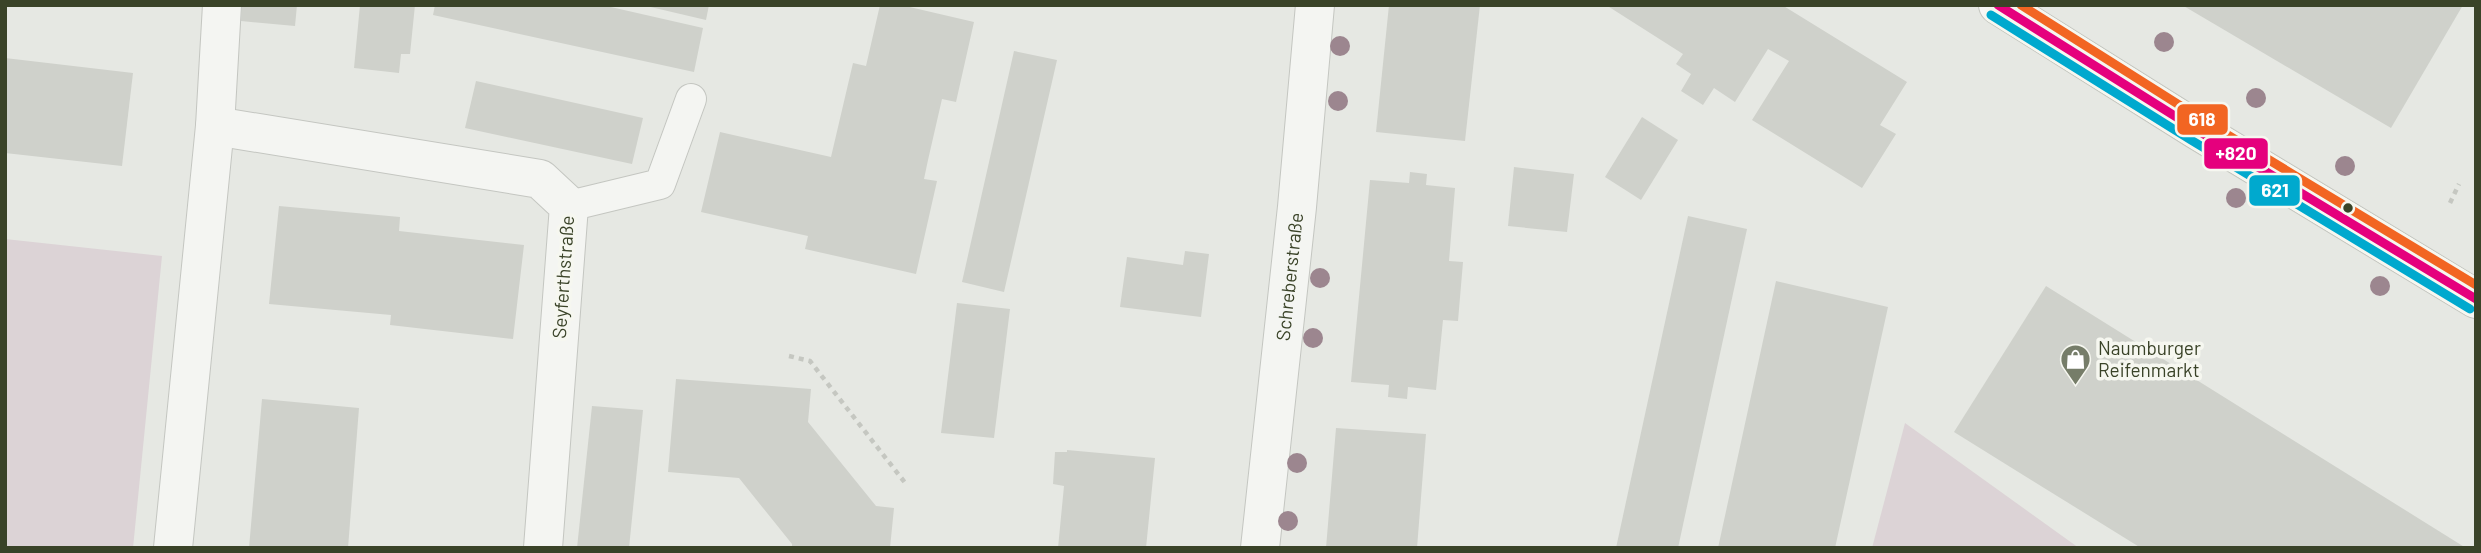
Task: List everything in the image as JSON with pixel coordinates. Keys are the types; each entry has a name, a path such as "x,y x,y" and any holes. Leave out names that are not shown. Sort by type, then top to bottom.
{"main road":[{"path":"1998,5 2197,131 2476,299"}],"street":[{"path":"173,548 215,126 222,5"},
{"name":"Schreberstraße","path":"1261,548 1315,5"},
{"name":"Seyferthstraße","path":"215,126 540,178 569,206 543,548"}],"lane":[{"path":"569,206 660,184 691,99"}],"path":[{"path":"2450,203 2459,184"},
{"path":"789,356 810,361 906,484"}],"shaded area":[{"path":"5,239 162,256 133,548 5,548"},
{"path":"1905,423 2079,548 1872,548"}],"building":[{"path":"242,5 297,5 295,26 241,21"},
{"path":"360,5 415,5 410,54 401,54 399,73 354,68"},
{"path":"435,5 602,5 703,28 694,72 433,15"},
{"path":"642,5 709,5 706,20"},
{"path":"880,5 901,5 974,22 956,102 942,99 924,179 937,181 916,274 805,249 808,236 701,212 720,132 831,157 853,63 866,66"},
{"path":"1389,5 1480,5 1465,141 1376,132"},
{"path":"1606,5 1782,5 1907,82 1880,125 1896,134 1862,188 1752,120 1789,61 1768,49 1735,102 1714,88 1703,105 1681,91 1691,74 1676,64 1683,54"},
{"path":"2182,5 2463,5 2391,128"},
{"path":"1014,51 1057,60 1004,292 962,282"},
{"path":"5,58 133,73 122,166 5,153"},
{"path":"476,81 643,118 632,164 465,128"},
{"path":"1642,117 1678,140 1641,200 1605,177"},
{"path":"1514,167 1574,174 1567,232 1508,226"},
{"path":"1410,172 1427,174 1426,185 1455,188 1449,261 1463,262 1458,321 1443,320 1436,390 1408,387 1407,399 1388,397 1389,385 1351,382 1370,180 1409,183"},
{"path":"279,206 400,217 399,231 524,245 513,339 390,325 391,315 269,304"},
{"path":"1688,216 1747,229 1678,548 1616,548"},
{"path":"1185,251 1209,254 1201,317 1120,307 1127,257 1183,265"},
{"path":"1776,281 1888,307 1835,548 1718,548"},
{"path":"2046,286 2466,548 2141,548 1954,432"},
{"path":"957,303 1010,309 994,438 941,433"},
{"path":"676,379 811,389 808,422 876,506 894,508 890,548 792,548 792,544 739,478 668,472"},
{"path":"262,399 359,408 348,548 249,548"},
{"path":"592,406 643,410 629,548 577,548"},
{"path":"1336,428 1426,434 1417,548 1326,548"},
{"path":"1067,450 1155,458 1146,548 1058,548 1064,486 1053,484 1055,452"}],"transit line":[{"name":"+820","path":"1998,5 2197,130 2476,299"},
{"name":"618","path":"2021,5 2203,120 2476,285"},
{"name":"621","path":"1991,15 2470,309"}],"place":[{"name":"Naumburger Reifenmarkt","path":"2075,386"}]}
